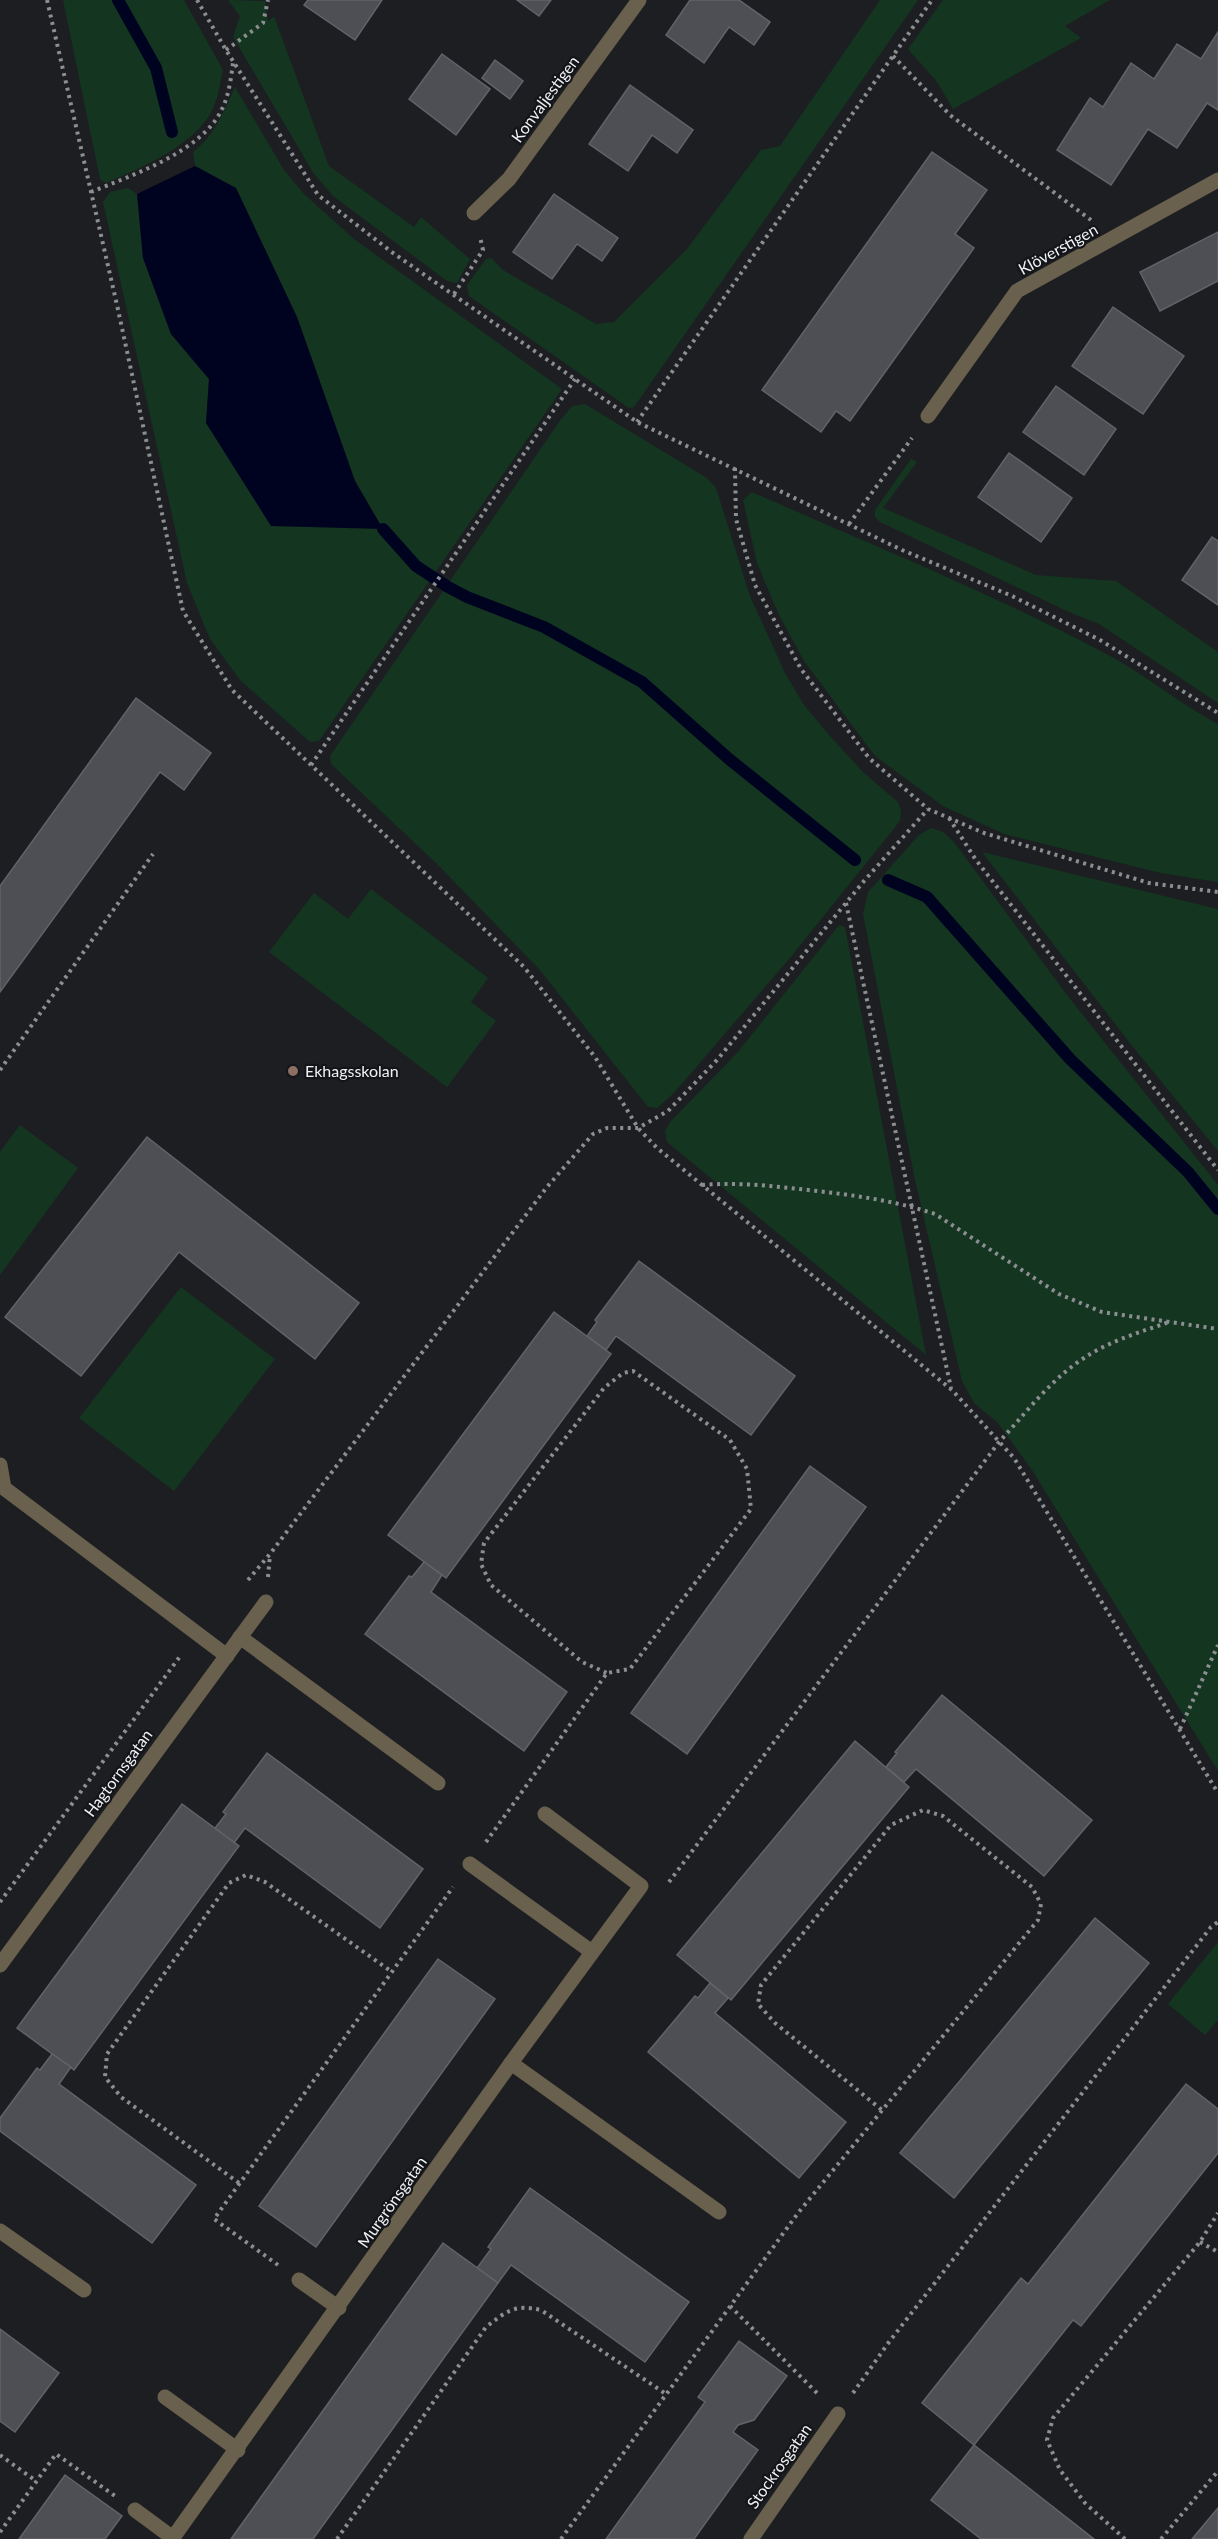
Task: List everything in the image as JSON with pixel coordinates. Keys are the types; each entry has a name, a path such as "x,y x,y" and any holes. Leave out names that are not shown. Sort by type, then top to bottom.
{"street":[{"name":"Konvaljestigen","path":"474,213 509,179 639,0"},
{"name":"Klöverstigen","path":"928,416 1017,291 1218,180"},
{"path":"0,1465 3,1488 227,1656"},
{"name":"Hagtornsgatan","path":"0,1965 266,1602"},
{"path":"240,1637 438,1783"},
{"path":"545,1814 641,1886"},
{"path":"470,1864 592,1952"},
{"name":"Murgrönsgatan","path":"173,2539 511,2063 641,1886"},
{"path":"511,2063 720,2212"},
{"path":"0,2231 84,2290"},
{"path":"298,2280 339,2308"},
{"path":"165,2397 238,2450"},
{"name":"Stockrosgatan","path":"750,2539 838,2414"},
{"path":"135,2511 173,2539"}],"path":[{"path":"47,0 183,611 232,690 524,966 596,1057 638,1128 657,1148 951,1390 1014,1458 1218,1792"},
{"path":"197,0 225,50 318,195 393,253 637,422 902,550 1012,596 1100,640 1218,713"},
{"path":"225,50 263,23 268,0"},
{"path":"637,422 932,0"},
{"path":"893,56 950,114 1090,219 1111,240"},
{"path":"91,192 148,169 198,140 222,109 233,62"},
{"path":"454,294 483,250 474,213"},
{"path":"311,765 575,379"},
{"path":"849,524 928,416"},
{"path":"735,468 736,519 755,585 795,659 869,758 928,809 984,833 1149,883 1218,892"},
{"path":"241,1588 270,1554 546,1187 593,1134 607,1128 638,1128 669,1111 717,1060 846,902 928,809"},
{"path":"949,818 984,869 1218,1170"},
{"path":"0,1070 153,854"},
{"path":"846,902 951,1390"},
{"path":"701,1185 729,1183 761,1185 885,1200 912,1206 935,1214 1059,1294 1102,1312 1218,1329"},
{"path":"641,1886 659,1895 999,1442 1052,1386 1084,1358 1120,1340 1169,1323"},
{"path":"298,2280 214,2219 607,1673 630,1669 751,1509 747,1469 730,1440 633,1371 623,1373 604,1388 483,1544 481,1564 491,1586 582,1662 607,1673"},
{"path":"0,1902 176,1660 200,1635"},
{"path":"1179,1730 1218,1646"},
{"path":"561,2539 798,2213 1038,1920 1041,1904 1032,1887 944,1816 923,1810 891,1825 761,1985 758,2004 775,2023 882,2110"},
{"path":"239,2183 121,2097 105,2077 106,2054 229,1883 246,1875 265,1882 392,1972"},
{"path":"730,2306 838,2414 903,2323 1210,1927 1218,1922"},
{"path":"1125,2539 1085,2503 1060,2470 1047,2440 1053,2418 1163,2283 1200,2242 1218,2213"},
{"path":"1200,2242 1218,2252"},
{"path":"337,2539 486,2328 507,2311 524,2306 541,2310 666,2394"},
{"path":"0,2532 56,2454 135,2511"},
{"path":"0,2455 36,2481"},
{"path":"1161,2539 1218,2471"}],"green space":[{"path":"63,0 184,0 223,70 214,106 196,132 168,153 106,183 100,179"},
{"path":"228,0 265,1 268,21 274,16 329,166 414,227 421,217 470,259 457,283 447,281 333,196 314,174 233,37 240,16"},
{"path":"880,0 918,0 634,407 629,408 469,296 467,285 486,259 491,258 503,270 596,324 614,322 687,249 761,150 780,146"},
{"path":"943,0 1110,0 1065,26 1081,38 953,109 937,82 908,49"},
{"path":"235,87 284,170 304,194 354,239 562,389 319,741 310,742 240,680 210,639 187,583 103,202 110,192 128,188 137,194 143,258 171,334 209,379 206,423 382,529 355,481 297,317 236,188 195,166 193,152 208,138 223,114"},
{"path":"585,404 707,478 716,488 750,596 785,673 804,705 829,735 863,772 898,802 901,810 900,821 790,958 674,1093 657,1108 648,1107 539,969 437,864 331,764 330,756 559,422 572,406"},
{"path":"911,459 917,462 883,508 1036,575 1116,581 1218,652 1218,703 1099,624 1071,613 880,522 875,517 875,510"},
{"path":"752,492 933,571 1066,633 1124,664 1218,724 1218,882 1161,873 1004,834 943,806 875,756 804,661 778,613 757,563 743,500"},
{"path":"931,828 943,832 954,842 1067,995 1218,1185 1218,1771 1032,1470 997,1422 974,1403 962,1381 915,1180 863,914 868,892 919,835"},
{"path":"982,852 1218,909 1218,1151 1133,1047"},
{"path":"371,889 488,978 471,1002 496,1021 447,1087 269,952 314,893 348,919"},
{"path":"839,925 845,927 926,1355 667,1142 665,1131 670,1122 738,1052"},
{"path":"20,1125 78,1168 0,1275 0,1152"},
{"path":"181,1287 275,1359 174,1491 79,1418"},
{"path":"1218,1942 1218,2020 1205,2035 1168,2004"}],"water":[{"path":"195,166 236,188 297,317 355,481 383,529 271,526 206,423 209,379 171,334 143,258 137,194"}],"building":[{"path":"308,0 382,0 355,40 304,5"},
{"path":"517,0 551,0 539,16"},
{"path":"690,0 739,0 770,22 754,45 729,27 704,63 666,35"},
{"path":"1218,32 1218,110 1207,103 1177,148 1148,129 1111,185 1057,150 1090,98 1103,107 1131,63 1154,79 1177,44 1201,59"},
{"path":"442,54 490,89 456,135 409,99"},
{"path":"495,60 523,81 510,99 482,78"},
{"path":"630,85 693,130 677,153 652,135 628,171 589,144"},
{"path":"932,152 987,190 955,234 974,248 850,421 836,411 821,432 762,390"},
{"path":"554,194 618,238 602,261 577,244 552,279 513,252"},
{"path":"1218,232 1218,281 1160,311 1140,272"},
{"path":"1113,307 1184,356 1143,414 1072,366"},
{"path":"1056,386 1116,429 1084,475 1023,432"},
{"path":"1009,453 1072,498 1041,542 978,497"},
{"path":"1212,537 1218,541 1218,605 1182,580"},
{"path":"136,698 211,753 184,790 160,772 0,992 0,886"},
{"path":"147,1137 359,1303 315,1359 179,1252 81,1376 5,1317"},
{"path":"639,1261 795,1376 751,1435 616,1336 606,1350 587,1336 597,1322 595,1320"},
{"path":"554,1312 611,1354 446,1578 388,1535"},
{"path":"810,1466 866,1507 687,1754 631,1713"},
{"path":"424,1562 442,1575 431,1592 567,1692 524,1751 365,1634 409,1576 412,1577"},
{"path":"942,1695 1092,1820 1044,1876 916,1769 904,1782 886,1767 897,1753 895,1752"},
{"path":"855,1741 909,1787 731,2000 677,1955"},
{"path":"267,1753 423,1869 380,1928 245,1828 234,1843 215,1828 226,1814 223,1812"},
{"path":"182,1804 239,1846 74,2070 17,2028"},
{"path":"1095,1918 1149,1963 954,2198 900,2153"},
{"path":"438,1959 495,1999 316,2247 259,2206"},
{"path":"710,1983 728,1998 715,2013 846,2122 799,2178 648,2052 695,1996 698,1998"},
{"path":"52,2054 71,2067 59,2084 196,2185 152,2243 0,2131 0,2118 37,2068 40,2070"},
{"path":"1186,2084 1218,2109 1218,2153 1081,2326 1073,2320 974,2445 922,2403 1021,2278 1028,2284"},
{"path":"530,2188 689,2302 645,2362 511,2265 498,2283 477,2268 491,2249 488,2247"},
{"path":"443,2243 498,2283 313,2539 231,2539"},
{"path":"0,2329 59,2373 15,2432 0,2421"},
{"path":"739,2341 787,2376 754,2420 738,2425 733,2432 758,2450 694,2539 606,2539 705,2402 698,2397"},
{"path":"974,2445 1094,2539 981,2539 931,2500"},
{"path":"65,2475 122,2516 105,2539 19,2539"},
{"path":"1218,2508 1218,2539 1192,2539"}],"waterway":[{"path":"118,0 156,68 172,132"},
{"path":"383,529 416,566 448,587 467,597 544,627 642,682 729,759 855,860"},
{"path":"888,880 927,897 1070,1059 1188,1172 1218,1209"}],"place":[{"name":"Ekhagsskolan","path":"293,1071"}]}
